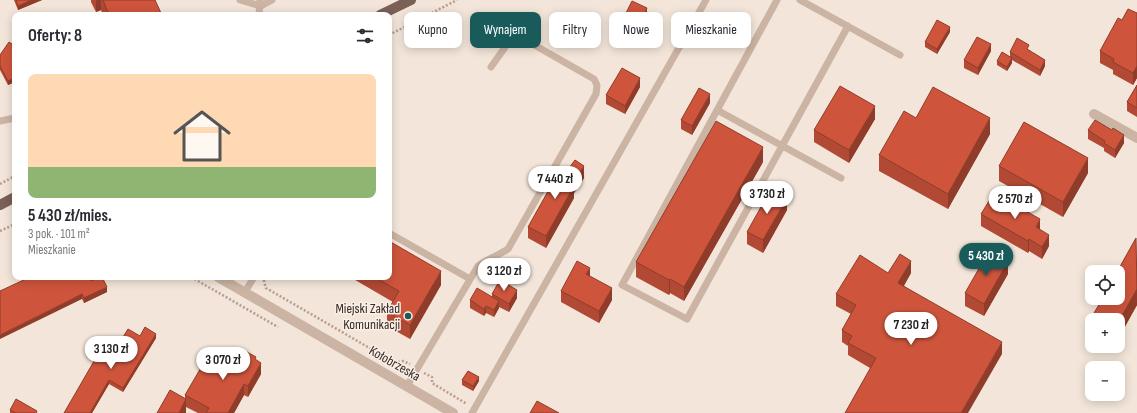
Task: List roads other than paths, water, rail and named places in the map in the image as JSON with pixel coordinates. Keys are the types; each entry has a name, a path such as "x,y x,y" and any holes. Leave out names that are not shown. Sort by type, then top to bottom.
{"main road":[{"path":"386,12 411,0"},
{"path":"0,205 12,199"}],"street":[{"path":"1094,114 1137,138"},
{"name":"Kołobrzeska","path":"223,280 453,413"}],"lane":[{"path":"240,0 260,3 272,0"},
{"path":"473,411 706,0"},
{"path":"777,0 622,285 687,319 848,26"},
{"path":"800,0 900,55"},
{"path":"406,386 478,266 487,259 508,249 596,94 597,86 594,79 522,38 517,38 508,43 491,67"},
{"path":"717,110 841,178"},
{"path":"0,122 12,119"},
{"path":"392,235 470,279"},
{"path":"245,292 252,280"}],"place":[{"name":"Miejski Zakład Komunikacji","path":"408,316"}]}
